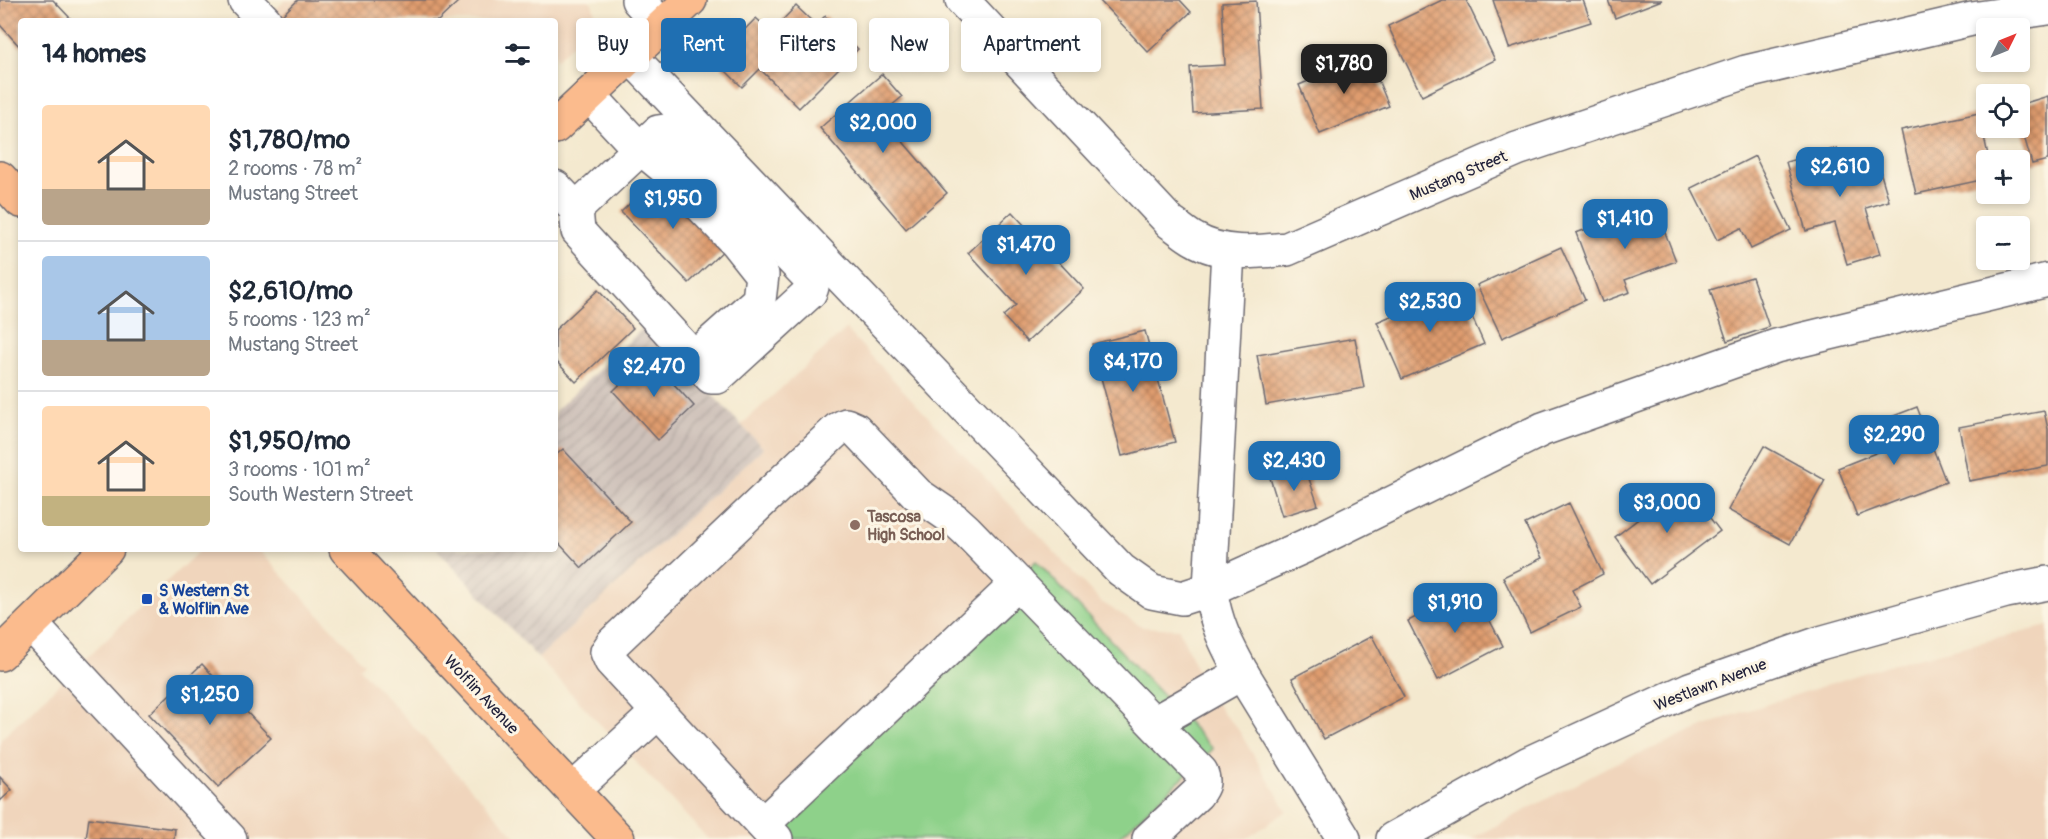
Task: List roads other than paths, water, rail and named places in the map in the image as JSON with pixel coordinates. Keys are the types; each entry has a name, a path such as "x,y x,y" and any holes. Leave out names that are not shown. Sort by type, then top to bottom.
{"main road":[{"path":"671,18 690,0"},
{"path":"649,38 661,27"},
{"path":"558,124 613,72"},
{"path":"0,178 18,198"},
{"path":"0,654 104,552"},
{"name":"Wolflin Avenue","path":"349,552 618,839"}],"street":[{"path":"245,0 262,18"},
{"path":"638,0 661,25"},
{"name":"Mustang Street","path":"962,0 1171,223 1196,241 1228,251 1256,252 1287,249 1517,149 1746,72 1972,19 2048,8"},
{"path":"645,72 1121,570 1152,592 1182,598 1210,589 1305,546 1543,429 1776,346 2048,280"},
{"path":"589,95 641,148 664,167 735,241 762,275 759,300 694,358"},
{"path":"665,131 672,135 810,278 812,286 810,292 717,377 711,377 578,231 565,198 641,148 658,132 665,131"},
{"path":"1228,251 1210,589 1214,616 1226,645 1242,673 1344,839"},
{"path":"1018,583 769,831 611,661 607,652 613,643 838,429 846,426 855,429 917,494 966,530 1018,583 1154,723 1201,772 1204,780 1203,787 1149,839"},
{"name":"Westlawn Avenue","path":"1393,839 1529,763 1690,689 1820,643 2006,591 2048,583"},
{"path":"31,624 230,839"},
{"path":"1154,723 1242,673"},
{"path":"573,790 658,712"}],"place":[{"name":"Tascosa High School","path":"855,525"},
{"name":"S Western St & Wolflin Ave","path":"147,599"}]}
